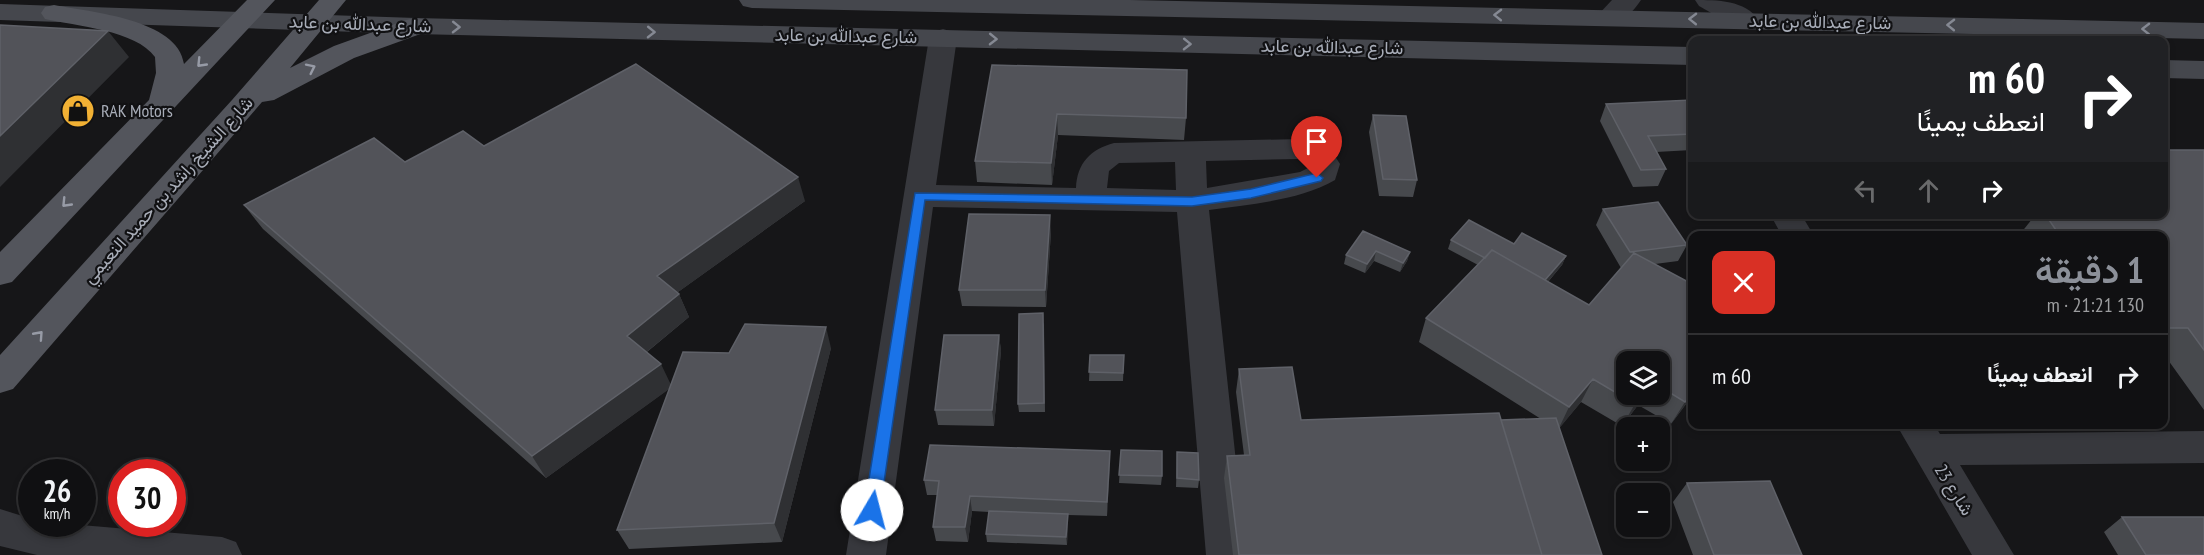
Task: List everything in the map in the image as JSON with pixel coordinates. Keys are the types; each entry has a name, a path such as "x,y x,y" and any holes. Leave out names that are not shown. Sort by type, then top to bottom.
{"main road":[{"name":"شارع عبدالله بن عابد","path":"752,0 1260,5 1466,15 1619,9 1746,20 2204,31"},
{"path":"0,273 252,10"},
{"name":"شارع عبدالله بن عابد","path":"0,12 323,11 416,26 1478,50 1688,58"},
{"name":"شارع الشيخ راشد بن حميد النعيمي","path":"0,379 242,107 323,11"},
{"path":"54,13 148,36 162,45 169,57 170,71 163,102"},
{"path":"1466,15 1456,19 1453,27 1455,36 1464,45 1478,50"},
{"path":"1873,23 1906,36"},
{"path":"242,107 274,87 326,60 416,26"},
{"path":"2168,69 2204,70"}],"street":[{"path":"1708,0 1746,20"},
{"path":"866,555 943,38"},
{"path":"919,196 1192,201 1251,193 1308,181 1324,172 1325,164 1320,157 1301,149 1126,152 1103,158 1092,173 1092,199"},
{"path":"1190,151 1192,201 1227,555"},
{"path":"1922,437 2204,447"},
{"name":"شارع 23","path":"1922,437 1994,555"},
{"path":"0,526 13,533 45,539 222,555"}],"building":[{"path":"0,25 108,31 0,136"},
{"path":"636,64 798,177 657,276 679,294 627,336 661,364 532,456 244,205 374,138 405,162 463,131 484,146"},
{"path":"992,65 1187,70 1186,118 1057,114 1051,163 975,161"},
{"path":"1688,100 1688,134 1648,136 1666,169 1641,170 1606,104"},
{"path":"1373,115 1406,116 1417,180 1383,179"},
{"path":"2168,150 2204,150 2204,350 2188,328 2168,328 2168,231 2057,231 2048,219 2168,219"},
{"path":"1658,202 1687,245 1630,252 1603,209"},
{"path":"969,214 1050,215 1045,290 959,290"},
{"path":"1469,220 1514,244 1522,233 1566,256 1545,280 1492,250 1485,258 1451,240"},
{"path":"1363,231 1410,252 1403,263 1376,251 1367,264 1346,255"},
{"path":"1492,250 1589,305 1634,253 1688,282 1688,398 1685,402 1670,393 1670,351 1616,351 1616,393 1593,379 1569,407 1426,318"},
{"path":"1043,313 1044,403 1018,404 1019,314"},
{"path":"745,324 826,327 774,523 617,530 683,352 729,353"},
{"path":"944,335 999,335 992,410 935,410"},
{"path":"1090,355 1124,355 1123,373 1089,372"},
{"path":"1292,367 1301,420 1499,413 1542,555 1239,555 1227,456 1250,455 1239,369"},
{"path":"1556,418 1602,555 1542,555 1501,420"},
{"path":"930,445 1110,451 1107,502 970,496 965,527 933,527 939,481 924,480"},
{"path":"1121,450 1162,451 1162,476 1119,475"},
{"path":"1177,452 1198,453 1199,480 1177,478"},
{"path":"1770,481 1802,555 1714,555 1687,483"},
{"path":"989,511 1068,514 1066,537 986,534"},
{"path":"2122,517 2204,517 2204,555 2146,555"}],"place":[{"name":"RAK Motors","path":"78,111"}],"route":[{"path":"872,510 919,196 1192,201 1251,193 1317,178"}]}
